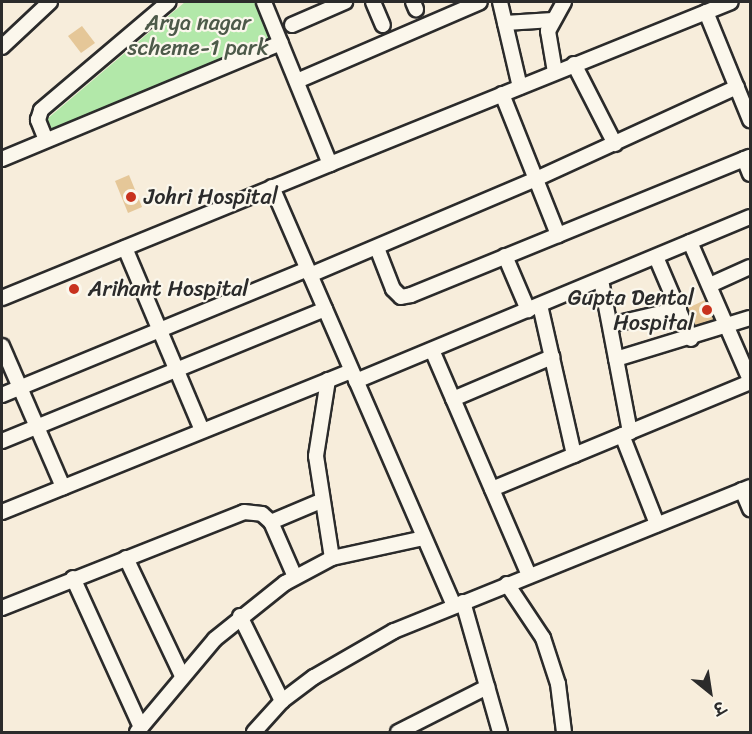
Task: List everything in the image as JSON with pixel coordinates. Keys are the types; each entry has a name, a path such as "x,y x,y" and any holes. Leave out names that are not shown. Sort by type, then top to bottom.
{"street":[{"path":"2,47 50,2"},
{"path":"46,140 38,120 41,110 169,2"},
{"path":"264,2 330,164"},
{"path":"292,25 345,2"},
{"path":"373,2 383,25"},
{"path":"297,81 480,2"},
{"path":"500,2 520,87"},
{"path":"555,72 548,38 553,20 564,2"},
{"path":"2,298 731,2"},
{"path":"706,12 750,120"},
{"path":"505,23 553,20"},
{"path":"2,159 282,44"},
{"path":"574,64 615,144"},
{"path":"2,395 159,330 308,272 377,248 615,144 737,87"},
{"path":"502,94 558,235"},
{"path":"377,248 388,281 401,297 747,158 750,174"},
{"path":"272,187 424,538 458,604 500,732"},
{"path":"2,512 328,380 354,376 432,350 750,217"},
{"path":"492,489 750,381 690,242"},
{"path":"126,248 201,430"},
{"path":"505,256 534,308 552,357 574,455"},
{"path":"656,256 691,339"},
{"path":"710,285 750,267"},
{"path":"601,279 616,359 626,434 657,524"},
{"path":"2,441 325,309"},
{"path":"610,325 679,309"},
{"path":"616,359 728,328 750,318"},
{"path":"2,346 63,487"},
{"path":"432,350 529,575"},
{"path":"453,399 552,357"},
{"path":"328,380 316,447 321,501 332,558"},
{"path":"254,732 282,701 347,656 458,604 746,489 750,509"},
{"path":"271,522 321,501"},
{"path":"2,605 244,512 262,514 271,522 295,577"},
{"path":"73,578 139,730 182,676 240,616 295,577 332,558 424,538"},
{"path":"126,558 182,676"},
{"path":"507,584 543,638 558,684 564,732"},
{"path":"240,616 282,701"},
{"path":"398,732 420,726 487,687"}],"green space":[{"name":"Arya nagar scheme-1 park","path":"185,2 262,2 271,41 53,131 47,119"}],"building":[{"path":"82,26 95,43 81,53 68,36"},
{"path":"129,175 142,207 128,213 115,181"},
{"path":"705,300 714,320 695,325 688,308"}],"place":[{"name":"Johri Hospital","path":"131,197"},
{"name":"Arihant Hospital","path":"74,289"},
{"name":"Gupta Dental Hospital","path":"707,310"}]}
